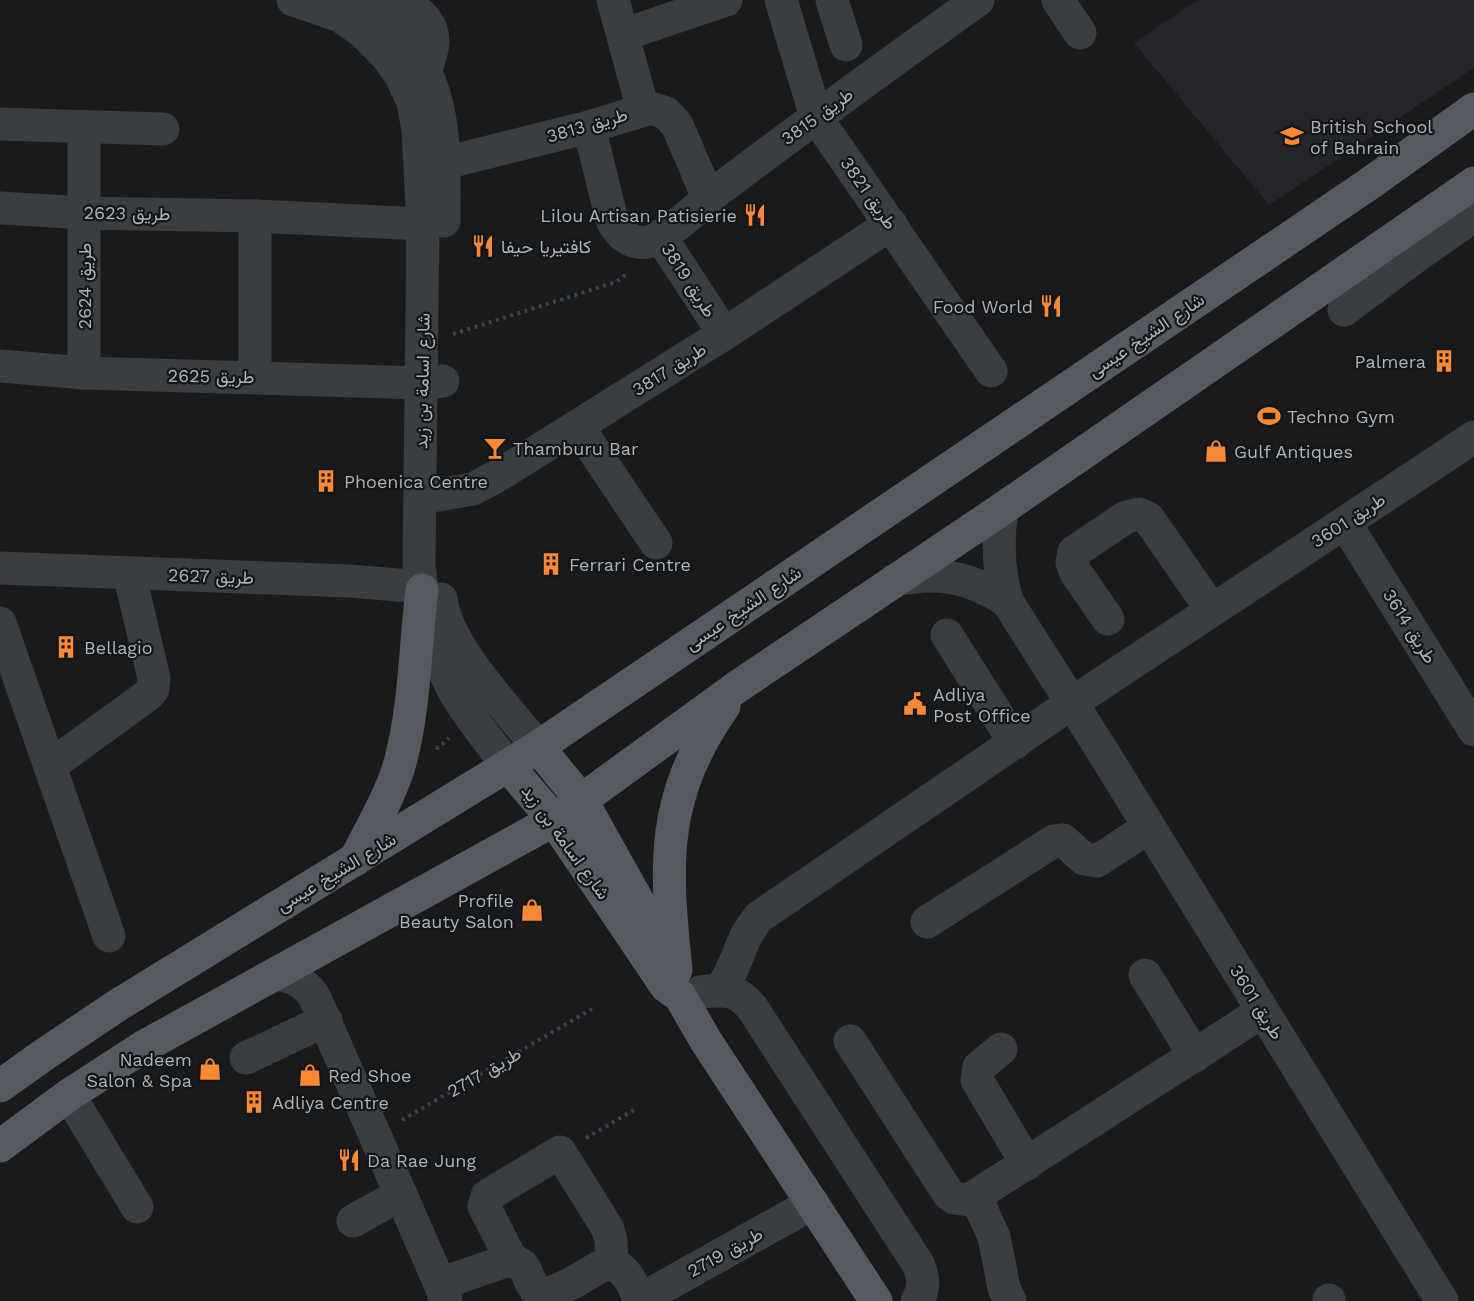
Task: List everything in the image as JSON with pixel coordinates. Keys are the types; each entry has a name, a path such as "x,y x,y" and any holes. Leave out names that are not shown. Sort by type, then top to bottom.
{"main road":[{"name":"شارع الشيخ عيسى","path":"0,1086 118,1005 538,747 1359,191 1474,109"},
{"path":"0,1146 69,1095 143,1047 554,820 737,687 1002,509 1474,183"},
{"path":"355,860 382,807 400,762 412,701 421,588"},
{"path":"678,983 668,888 668,856 674,814 686,773 704,735 737,687"},
{"name":"شارع اسامة بن زيد","path":"538,747 582,801 706,1041 876,1301"},
{"name":"شارع اسامة بن زيد","path":"508,766 554,820 666,986 678,983"}],"street":[{"name":"شارع اسامة بن زيد","path":"358,0 374,10 399,32 425,70 434,88 442,122 423,224 433,382 430,497 419,566 421,588 430,630 450,682 472,718 508,766"},
{"path":"613,0 642,110"},
{"path":"623,35 726,0"},
{"name":"طريق 3821","path":"781,0 816,117 991,371"},
{"path":"832,0 846,45"},
{"name":"طريق 3815","path":"654,239 816,117 978,0"},
{"path":"1058,0 1080,33"},
{"name":"شارع اسامة بن زيد","path":"312,3 340,16 363,32 386,54 401,76 414,102 418,130 433,172 444,337 433,382"},
{"path":"419,7 433,35 433,52 425,70"},
{"name":"طريق 3813","path":"433,172 642,110 659,109 672,118 677,125 708,197"},
{"path":"0,124 163,129"},
{"name":"طريق 3819","path":"589,127 612,220 617,231 636,242 654,239 724,334"},
{"name":"طريق 2624","path":"84,128 84,373"},
{"name":"طريق 2623","path":"0,208 84,213 255,216 423,224"},
{"path":"255,216 255,377"},
{"path":"1344,310 1474,216"},
{"name":"طريق 3817","path":"430,497 473,489 724,334 891,224"},
{"name":"طريق 2625","path":"0,366 84,373 433,382"},
{"path":"578,426 656,543"},
{"name":"طريق 3601","path":"720,990 734,970 745,935 759,917 1072,703 1474,437"},
{"name":"شارع اسامة بن زيد","path":"430,497 442,604 448,624 467,657 538,747"},
{"name":"طريق 3601","path":"1002,509 998,532 998,556 1007,601 1442,1301"},
{"path":"1108,620 1072,563 1074,552 1126,517 1139,514 1148,518 1212,610"},
{"name":"طريق 3614","path":"1345,523 1474,730"},
{"name":"طريق 2627","path":"0,568 350,581 421,588"},
{"path":"50,766 148,695 153,689 154,678 129,573"},
{"path":"895,580 918,575 942,575 966,580 1007,601"},
{"path":"0,623 110,936"},
{"path":"947,635 1015,743"},
{"path":"927,922 1054,841 1063,840 1084,859 1097,861 1149,827"},
{"path":"276,975 298,980 315,996 443,1292 506,1261 523,1266 524,1295 552,1294 605,1264 612,1264 624,1271 639,1300"},
{"path":"1144,975 1195,1056"},
{"path":"678,983 739,995 753,1009 918,1264 923,1286 922,1294 917,1301"},
{"path":"850,1041 948,1193 962,1201 976,1197 1263,1011"},
{"path":"246,1058 326,1020"},
{"path":"1001,1049 979,1067 977,1080 1027,1164"},
{"path":"69,1095 137,1207"},
{"path":"512,1261 484,1206 487,1196 560,1152 608,1228 612,1264"},
{"path":"353,1221 401,1194"},
{"path":"976,1197 994,1237 1004,1288 1010,1301"},
{"name":"طريق 2719","path":"639,1300 813,1203"}],"path":[{"path":"444,337 616,282 636,266 654,239"},
{"name":"طريق 2717","path":"376,1136 592,1009"},
{"path":"560,1152 634,1110"}],"shaded area":[{"name":"British School of Bahrain","path":"1198,0 1474,0 1474,68 1269,205 1134,43"}],"place":[{"name":"British School of Bahrain","path":"1292,136"},
{"name":"Lilou Artisan Patisierie","path":"755,215"},
{"name":"كافتيريا حيفا","path":"483,246"},
{"name":"Food World","path":"1051,306"},
{"name":"Palmera","path":"1444,361"},
{"name":"Techno Gym","path":"1269,416"},
{"name":"Thamburu Bar","path":"495,448"},
{"name":"Gulf Antiques","path":"1216,451"},
{"name":"Phoenica Centre","path":"326,481"},
{"name":"Ferrari Centre","path":"551,564"},
{"name":"Bellagio","path":"66,647"},
{"name":"Adliya Post Office","path":"915,704"},
{"name":"Profile Beauty Salon","path":"532,910"},
{"name":"Nadeem Salon & Spa","path":"210,1069"},
{"name":"Red Shoe","path":"310,1075"},
{"name":"Adliya Centre","path":"254,1102"},
{"name":"Da Rae Jung","path":"349,1160"}]}
